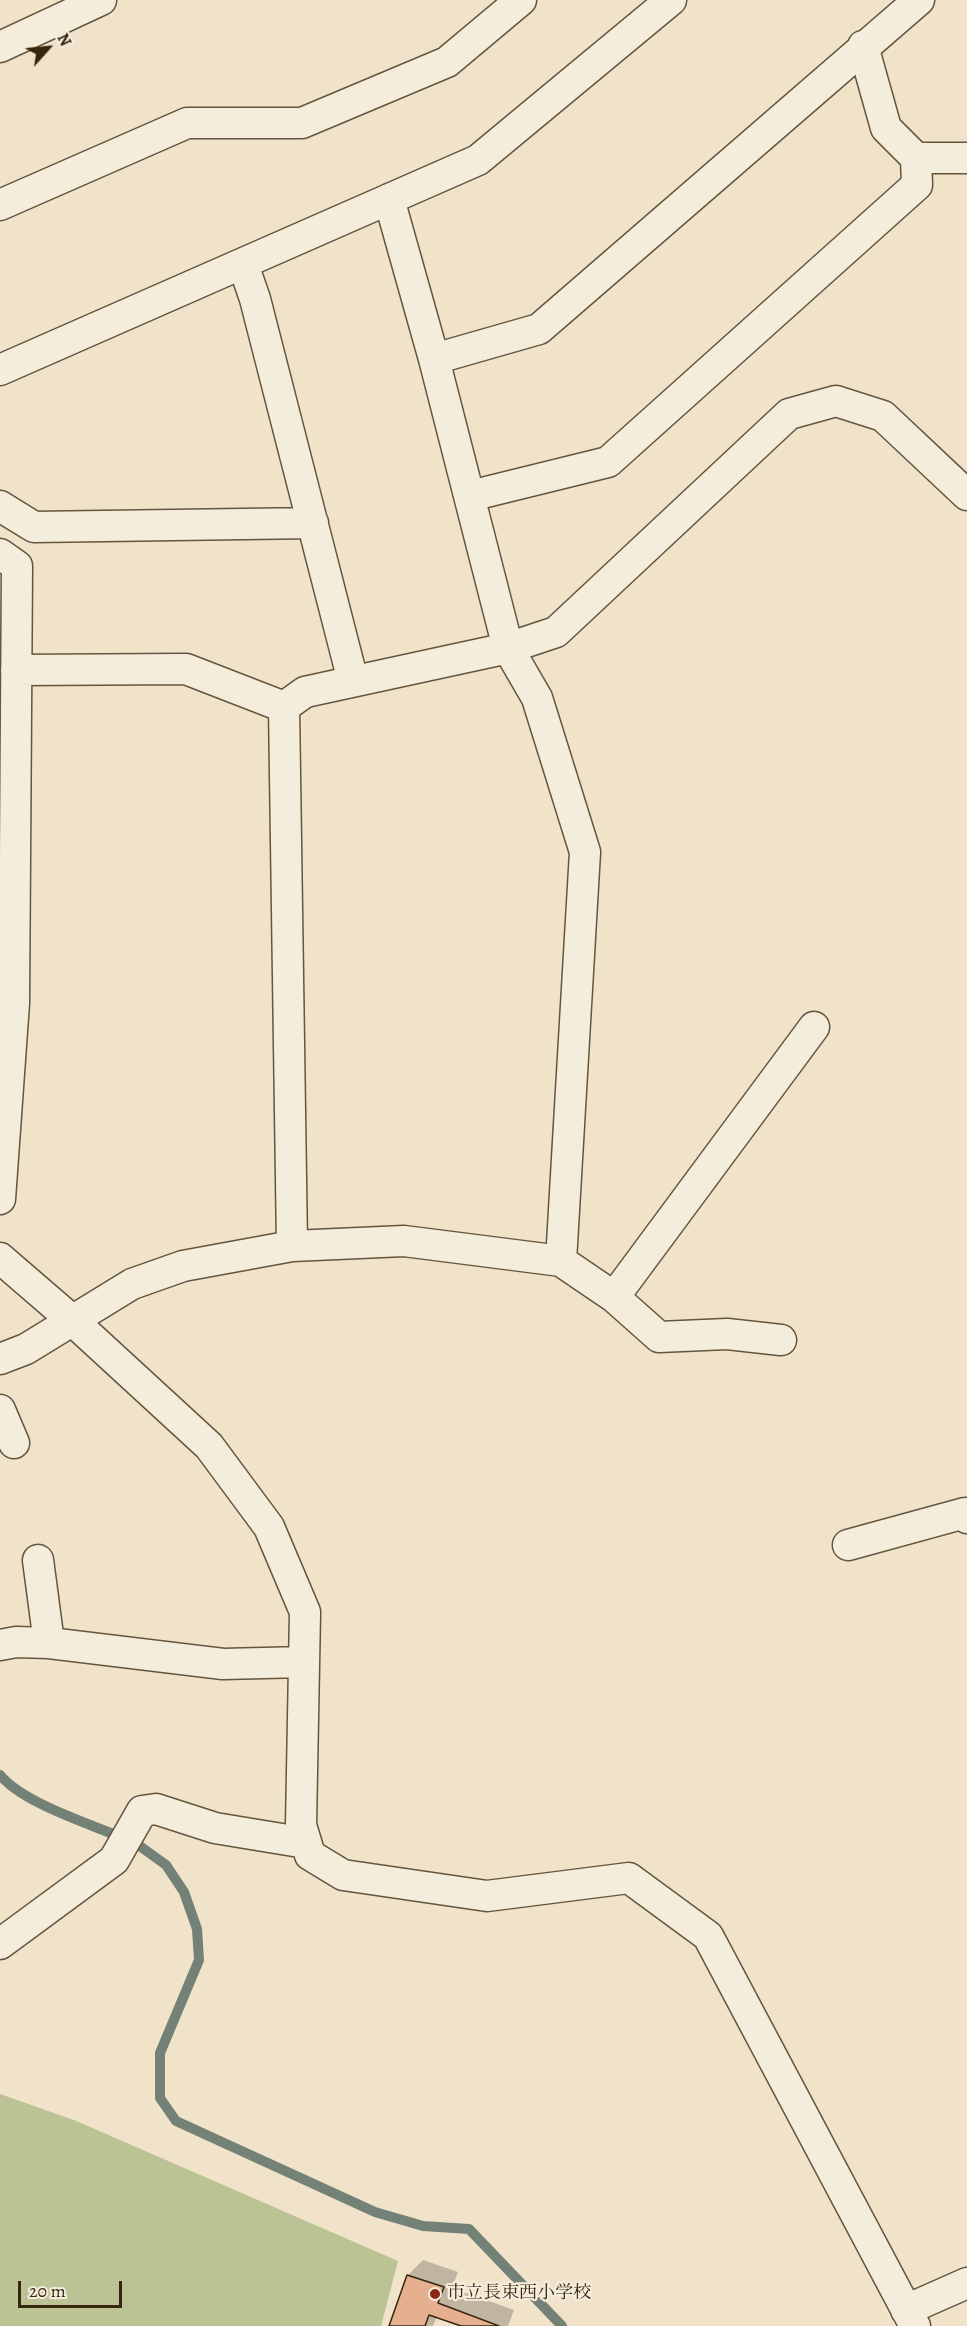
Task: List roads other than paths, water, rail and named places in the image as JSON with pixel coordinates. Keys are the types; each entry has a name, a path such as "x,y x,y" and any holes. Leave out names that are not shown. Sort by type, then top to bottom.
{"street":[{"path":"0,47 101,0"},
{"path":"0,205 187,123 302,123 447,62 521,0"},
{"path":"0,370 478,160 671,0"},
{"path":"434,359 539,329 863,46 919,0"},
{"path":"470,496 608,462 917,185 916,158 886,128 863,46"},
{"path":"916,158 967,158"},
{"path":"389,199 434,359 508,648 537,698 585,852 561,1261"},
{"path":"243,264 255,299 353,681"},
{"path":"284,707 305,692 508,648 556,632 789,414 836,401 883,416 967,495"},
{"path":"0,506 34,527 313,523"},
{"path":"0,554 17,567 14,1003 0,1200"},
{"path":"16,670 186,669 284,707"},
{"path":"284,707 292,1246"},
{"path":"614,1297 814,1027"},
{"path":"0,1359 26,1349 132,1284 183,1266 292,1246 404,1241 561,1261 614,1297 659,1337 727,1335 781,1340"},
{"path":"0,1258 73,1321 209,1446 269,1527 305,1612 301,1825 310,1855 343,1875 487,1896 629,1878 708,1936 910,2318 967,2283"},
{"path":"0,1410 14,1443"},
{"path":"848,1545 965,1513 967,1518"},
{"path":"38,1560 49,1643"},
{"path":"0,1645 16,1642 49,1643 223,1664 304,1662"},
{"path":"0,1944 114,1860 142,1811 156,1809 215,1828 306,1843"}],"waterway":[{"path":"0,1775 10,1785 38,1802 118,1836"},
{"path":"137,1844 166,1865 184,1892 197,1929 199,1960 160,2053 160,2098 176,2121 375,2212 423,2226 469,2229 562,2326"}],"place":[{"name":"市立長束西小学校","path":"435,2294"}]}
